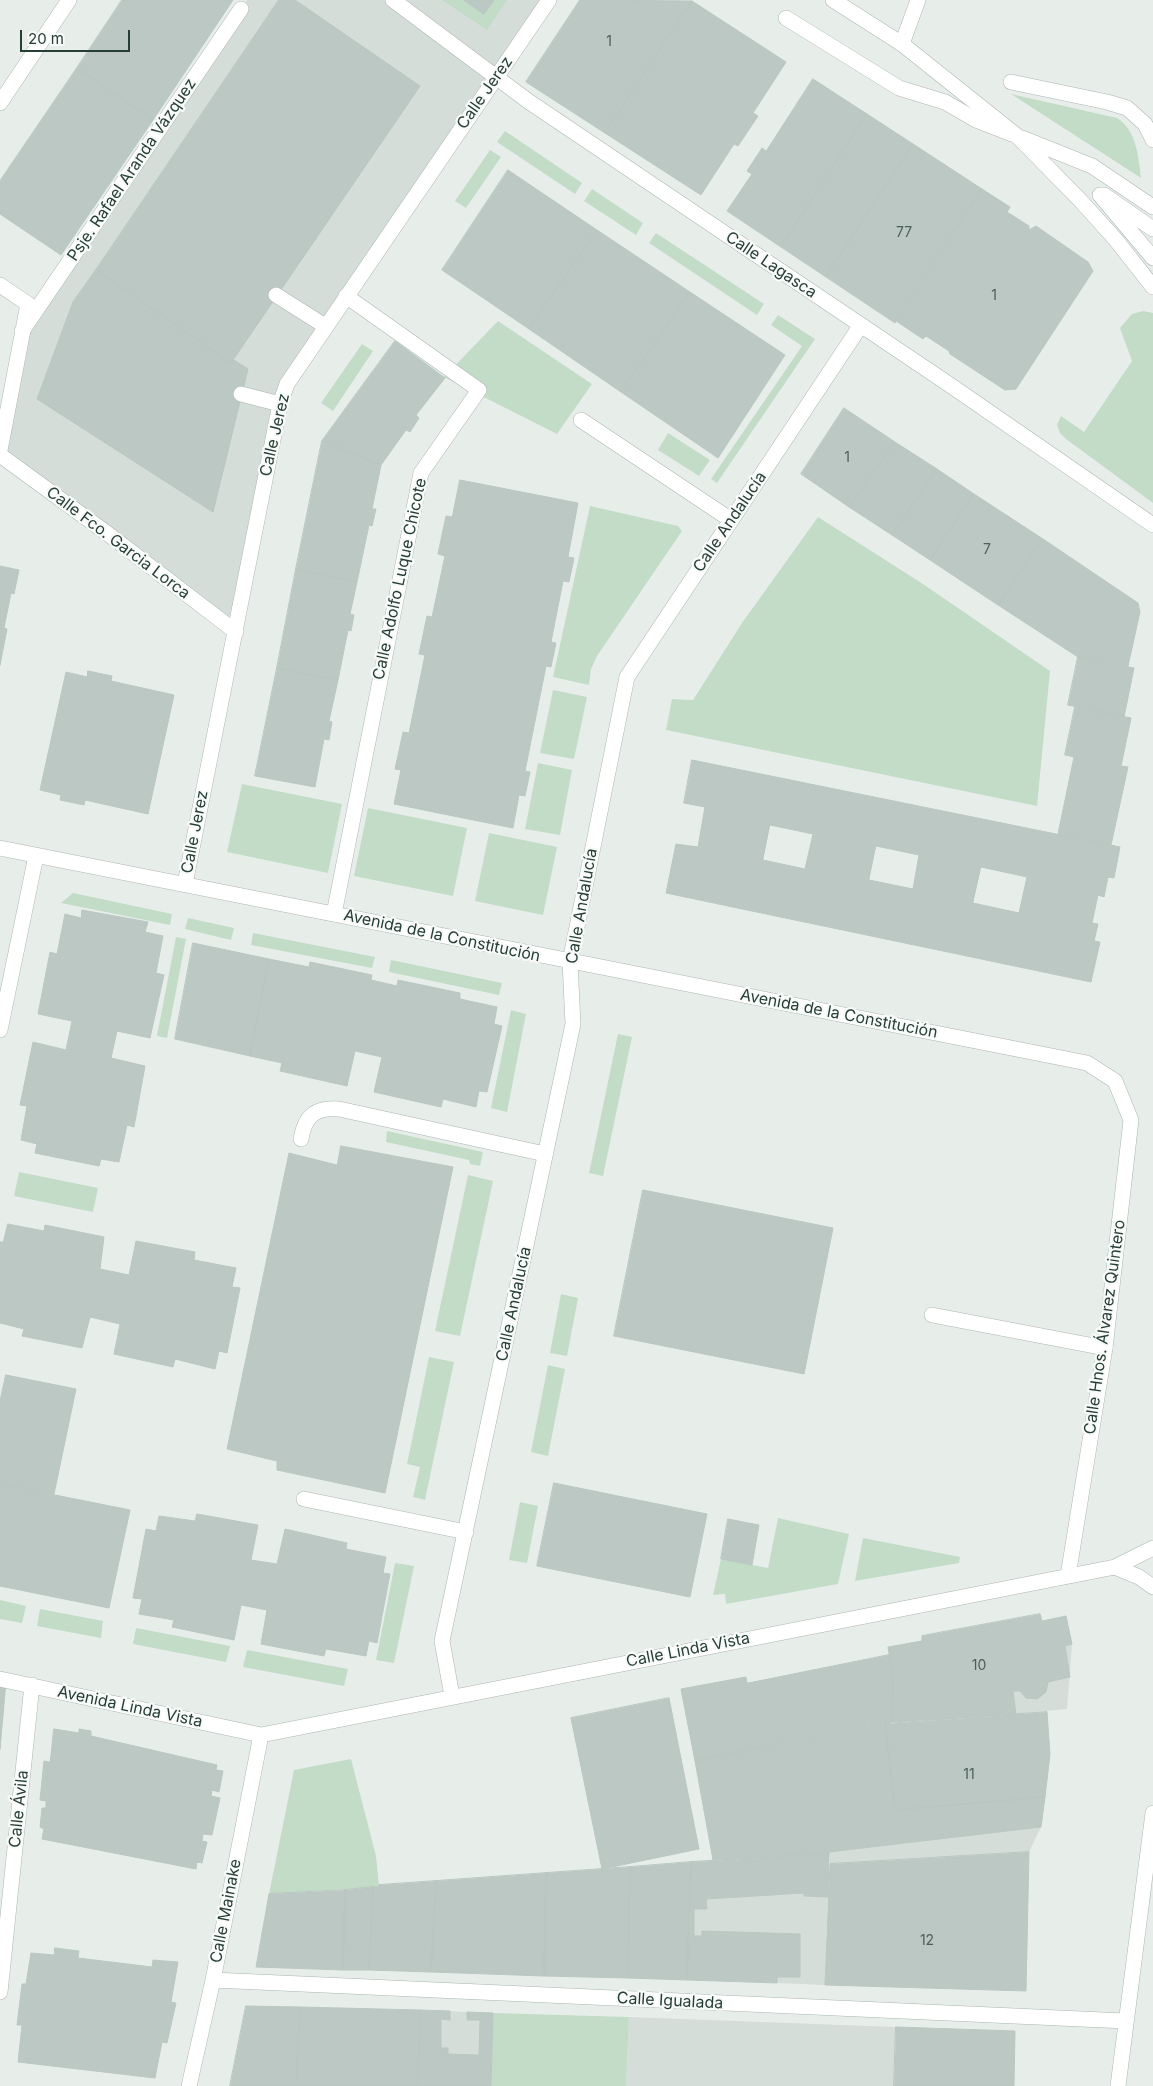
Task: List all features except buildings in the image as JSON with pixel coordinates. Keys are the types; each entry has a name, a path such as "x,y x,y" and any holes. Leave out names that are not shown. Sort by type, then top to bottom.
{"street":[{"path":"0,103 69,0"},
{"name":"Calle Lagasca","path":"393,0 536,106 950,385 1153,525"},
{"name":"Calle Jerez","path":"185,884 280,404 287,384 549,0"},
{"path":"833,0 902,44 1016,135 1085,206 1153,286"},
{"path":"902,44 918,0"},
{"name":"Psje. Rafael Aranda Vázquez","path":"22,331 241,8"},
{"path":"786,18 899,88 945,102 976,120 1092,166 1153,207"},
{"path":"1011,82 1127,108 1145,124 1153,140"},
{"path":"1153,228 1104,195 1100,195 1153,258"},
{"path":"0,284 28,304 0,450"},
{"path":"276,295 325,326"},
{"name":"Calle Adolfo Luque Chicote","path":"334,914 421,472 478,390 346,296"},
{"name":"Calle Andalucía","path":"452,1696 442,1641 573,1024 570,962 627,677 861,325"},
{"path":"241,394 280,404"},
{"path":"581,420 731,520"},
{"name":"Calle Fco. Garcia Lorca","path":"0,455 108,534 236,632"},
{"name":"Avenida de la Constitución","path":"0,848 1087,1063 1115,1080"},
{"path":"0,1030 36,856"},
{"name":"Calle Hnos. Álvarez Quintero","path":"1068,1576 1105,1348 1131,1120 1115,1080"},
{"path":"300,1138 303,1124 309,1117 328,1108 545,1154"},
{"path":"932,1315 1105,1348"},
{"path":"304,1499 466,1532"},
{"name":"Calle Linda Vista","path":"261,1735 1115,1567 1153,1548"},
{"path":"1115,1567 1139,1577 1153,1587"},
{"name":"Avenida Linda Vista","path":"0,1680 32,1685 261,1735"},
{"name":"Calle Ávila","path":"0,1992 32,1685"},
{"name":"Calle Mainake","path":"189,2086 213,1980 261,1735"},
{"path":"1118,2086 1153,1813"},
{"name":"Calle Igualada","path":"213,1980 1126,2021"}],"shaded area":[{"path":"247,0 549,0 287,384 236,632 0,450 22,331"},
{"path":"1072,1644 1067,1709 1016,1714 1013,1691 1065,1646"},
{"path":"1041,1827 1029,1852 830,1864 829,1852"},
{"path":"804,1893 804,1896 828,1897 825,1985 777,1983 777,1977 800,1976 800,1934 703,1931 702,1936 694,1936 694,1909 707,1909 706,1899"},
{"path":"450,2011 467,2012 467,2020 480,2020 479,2055 448,2054 441,2048 441,2019 450,2019"},
{"path":"629,2017 896,2027 894,2086 626,2086"}],"green space":[{"path":"442,0 507,0 487,30"},
{"path":"1011,94 1117,118 1128,129 1132,137 1138,153 1141,178"},
{"path":"505,131 582,183 575,194 497,142"},
{"path":"490,150 501,157 466,208 455,201"},
{"path":"592,189 643,223 636,235 584,201"},
{"path":"656,233 764,304 757,315 649,243"},
{"path":"1143,311 1153,313 1153,503 1066,439 1060,433 1057,425 1061,416 1084,432 1132,361 1120,328 1132,314"},
{"path":"778,315 815,339 717,483 711,479 802,346 771,325"},
{"path":"498,321 592,384 557,434 444,377"},
{"path":"362,344 373,351 333,411 321,403"},
{"path":"668,433 710,460 699,476 658,450"},
{"path":"590,506 678,526 682,531 597,656 591,669 589,685 553,677"},
{"path":"818,517 923,584 1050,671 1037,806 666,730 672,699 693,700 742,623"},
{"path":"553,690 587,697 574,759 540,753"},
{"path":"538,763 572,770 560,835 525,829"},
{"path":"242,784 342,804 328,873 227,852"},
{"path":"368,808 467,828 453,896 354,876"},
{"path":"489,833 557,847 543,915 475,901"},
{"path":"73,893 172,914 170,925 61,903"},
{"path":"188,918 234,928 231,940 185,929"},
{"path":"253,933 375,957 372,968 251,945"},
{"path":"176,937 186,939 167,1038 157,1036"},
{"path":"391,960 502,983 499,995 389,972"},
{"path":"511,1010 526,1014 507,1112 491,1108"},
{"path":"618,1034 632,1037 603,1176 589,1173"},
{"path":"387,1131 483,1152 480,1166 470,1164 469,1160 386,1142"},
{"path":"19,1172 98,1188 93,1212 14,1196"},
{"path":"468,1175 493,1181 460,1336 435,1331"},
{"path":"561,1294 578,1298 567,1356 550,1353"},
{"path":"429,1357 454,1362 425,1500 413,1497 420,1467 407,1464"},
{"path":"548,1365 565,1369 548,1456 531,1452"},
{"path":"520,1502 538,1506 527,1563 509,1560"},
{"path":"778,1518 849,1534 838,1584 726,1604 725,1594 713,1595 721,1559 768,1568"},
{"path":"863,1538 960,1557 959,1563 855,1581"},
{"path":"395,1563 414,1566 394,1663 376,1660"},
{"path":"0,1600 26,1606 22,1623 0,1619"},
{"path":"40,1609 103,1621 101,1638 37,1626"},
{"path":"136,1628 230,1646 226,1662 133,1644"},
{"path":"247,1650 348,1669 344,1686 243,1667"},
{"path":"351,1759 376,1856 379,1887 269,1894 294,1770"},
{"path":"493,2013 629,2017 626,2086 491,2086"}]}
